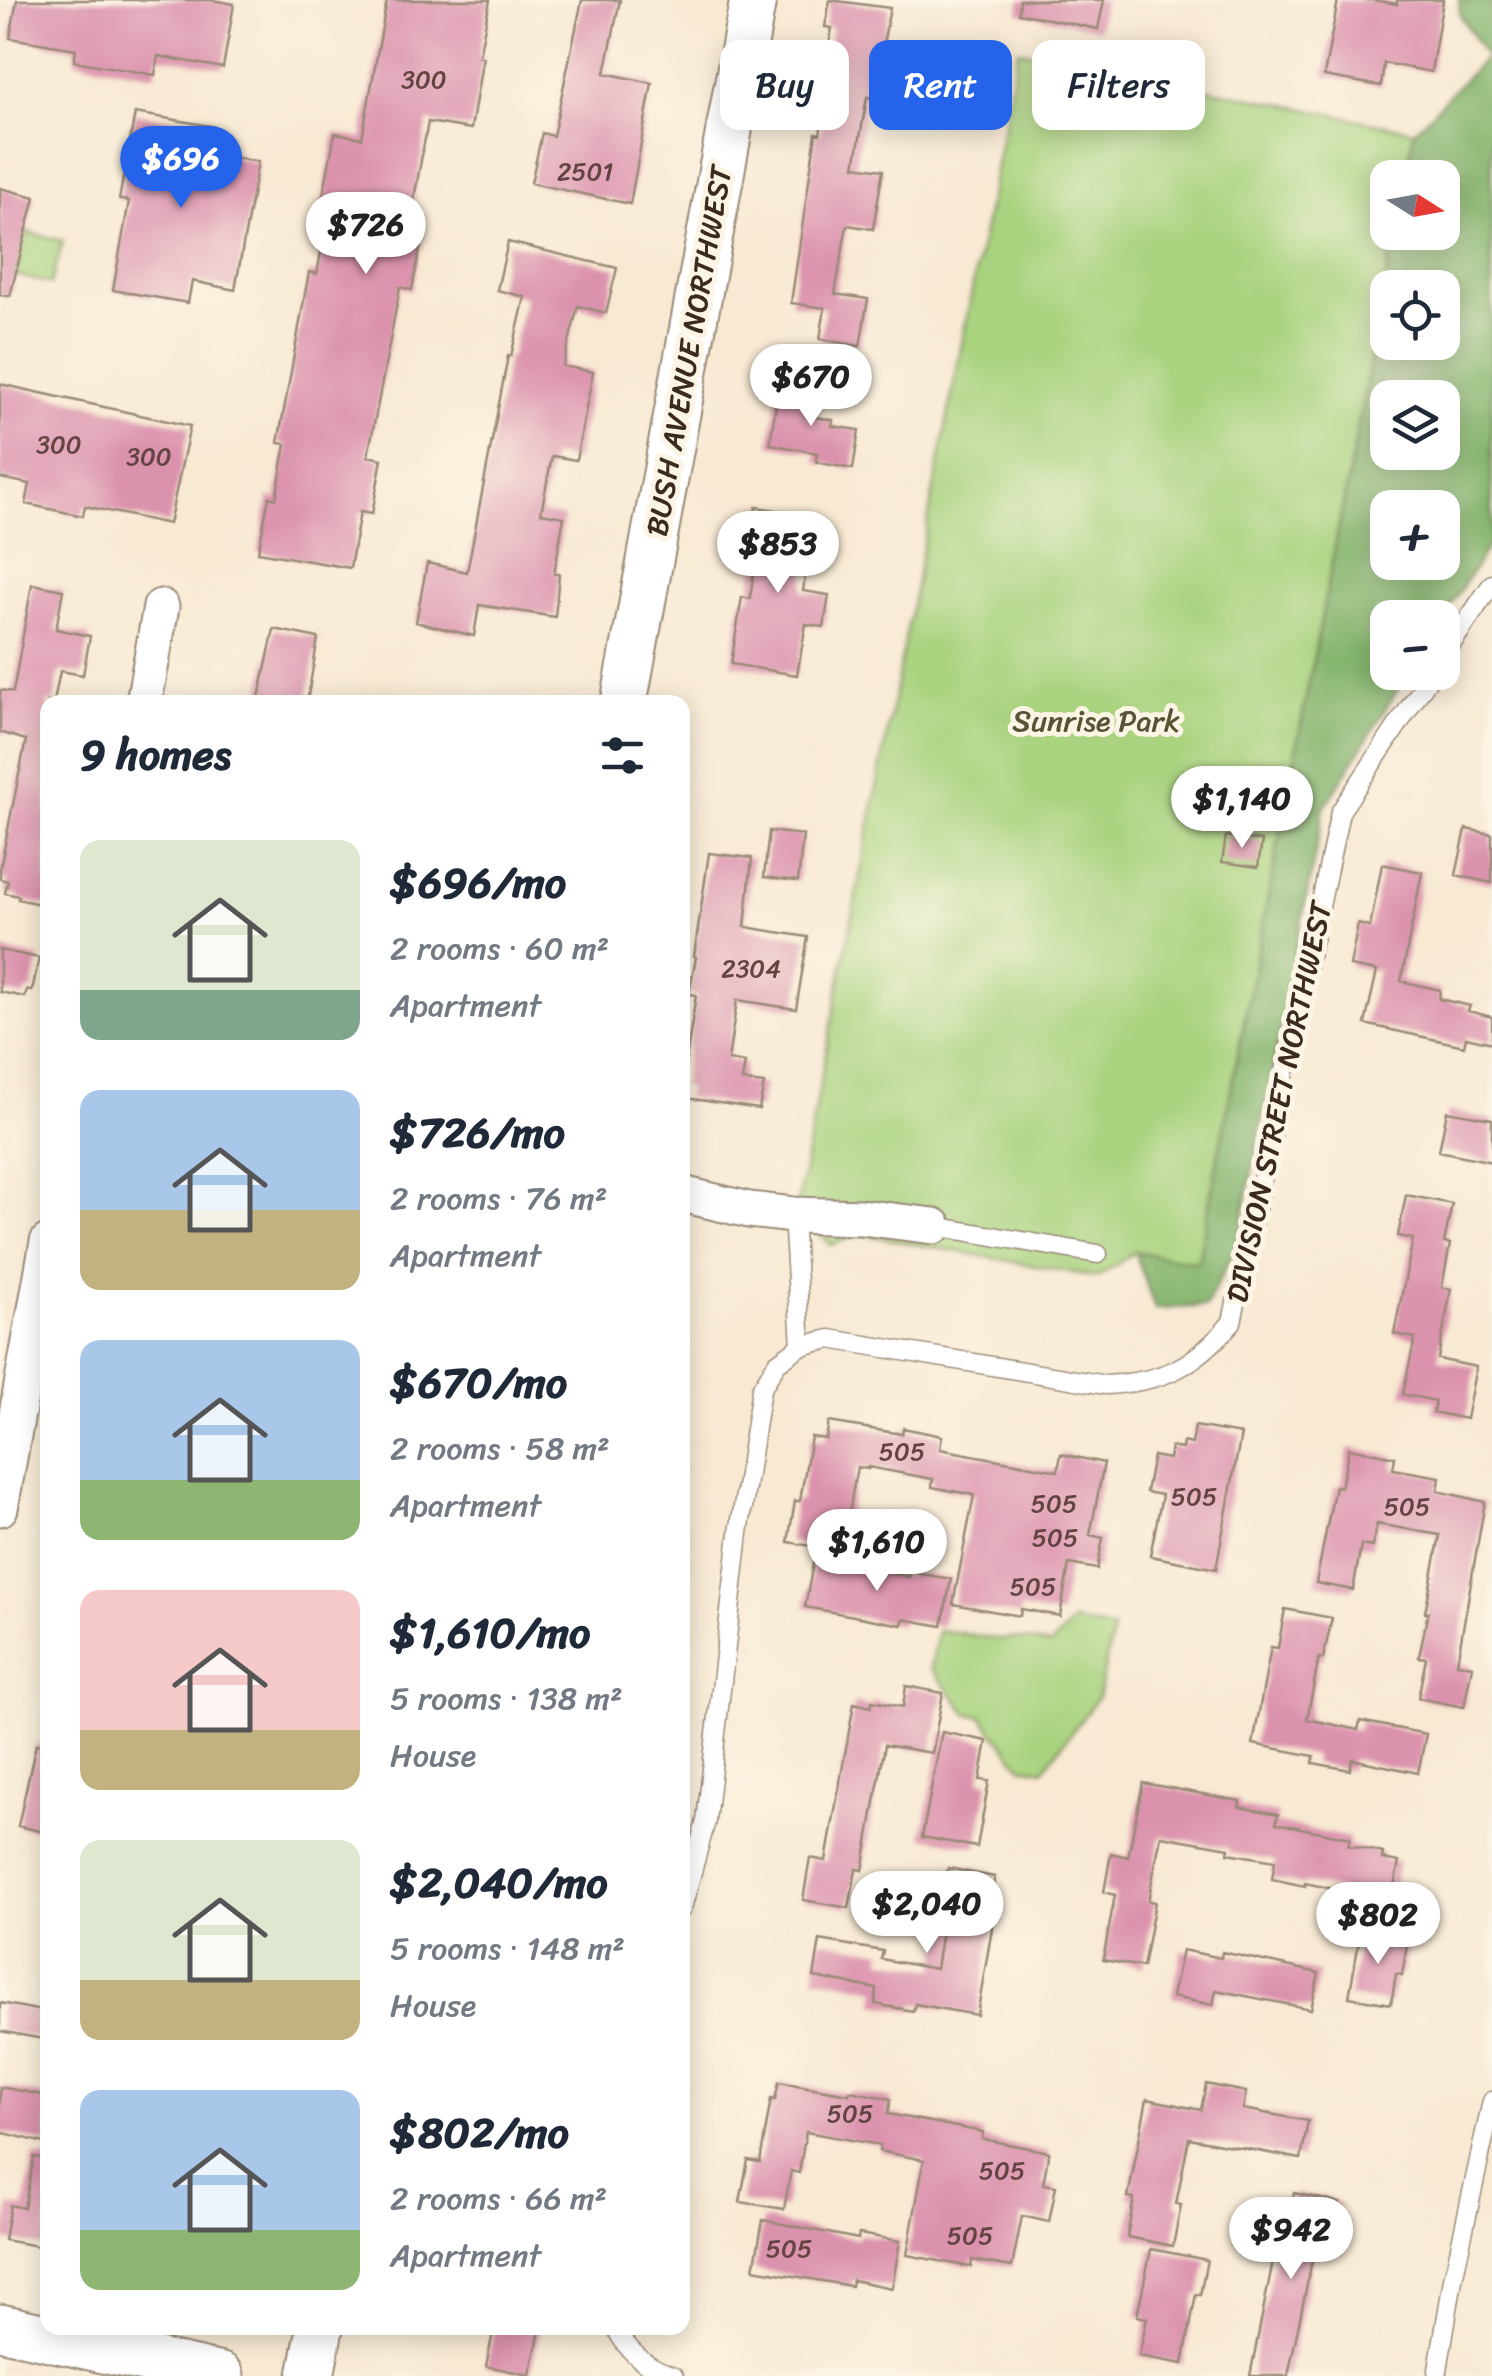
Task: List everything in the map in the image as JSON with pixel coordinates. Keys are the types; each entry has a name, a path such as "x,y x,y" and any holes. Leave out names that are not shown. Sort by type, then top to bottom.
{"street":[{"name":"BUSH AVENUE NORTHWEST","path":"625,695 753,0"},
{"path":"145,695 161,607"},
{"path":"690,1196 749,1210 934,1226"},
{"path":"0,1508 40,1286"},
{"path":"0,2327 221,2376"},
{"path":"311,2376 319,2335"}],"lane":[{"path":"1460,631 1492,584"},
{"name":"DIVISION STREET NORTHWEST","path":"801,1346 830,1339 1106,1385 1135,1384 1164,1376 1190,1363 1213,1344 1232,1322 1340,812 1421,690"},
{"path":"690,1879 706,1822 739,1533 761,1389 777,1364 801,1346 793,1215"},
{"path":"934,1226 1098,1254"},
{"path":"1437,2376 1453,2278 1492,2101"},
{"path":"620,2335 633,2355 674,2376"}],"green space":[{"path":"1459,0 1492,0 1492,541 1454,600 1370,600 1370,690 1397,690 1324,808 1238,1243 1206,1306 1155,1309 1135,1252 1198,1262 1371,360 1460,360 1460,270 1388,270 1392,250 1460,250 1460,160 1409,160 1414,131 1486,57 1460,15"},
{"name":"Sunrise Park","path":"1018,50 1032,53 1032,130 1205,130 1205,88 1414,131 1409,160 1370,160 1370,250 1392,250 1388,270 1370,270 1371,360 1198,1263 1135,1252 1097,1277 860,1234 831,1245 796,1210 1003,130 1012,130 1012,81"},
{"path":"26,232 63,241 51,284 15,275"},
{"path":"1073,1622 1113,1629 1098,1697 1043,1770 1021,1766 981,1716 968,1714 931,1668 938,1630 1051,1645"}],"building":[{"path":"17,0 212,0 234,4 223,68 158,56 155,75 74,61 76,49 10,38"},
{"path":"387,0 490,0 471,129 428,122 408,232 423,234 412,290 400,287 368,456 382,459 372,514 360,512 350,568 258,552 269,497 276,499 286,444 278,443 309,272 317,274 327,219 319,218 335,133 362,138"},
{"path":"582,0 620,0 605,73 652,83 630,204 531,183 542,133 553,136"},
{"path":"830,0 890,8 884,40 869,40 869,97 855,166 883,170 873,229 847,225 835,294 868,299 860,346 820,339 825,308 791,303 816,133 849,130 849,40 830,40 832,28 825,27"},
{"path":"1020,0 1104,0 1098,29 1019,13"},
{"path":"1338,0 1397,4 1397,0 1443,0 1431,72 1384,63 1381,86 1324,76"},
{"path":"135,113 211,126 206,152 258,162 235,290 192,281 188,303 113,290 129,201 119,200"},
{"path":"0,188 35,197 10,296 0,295"},
{"path":"508,242 617,268 606,313 578,306 563,366 593,372 576,460 552,456 541,513 564,517 554,574 559,574 555,617 479,605 474,636 416,622 427,563 467,572 508,356 525,297 497,290"},
{"path":"0,384 190,426 169,524 85,506 83,516 26,504 30,484 0,478"},
{"path":"779,385 820,392 815,417 833,420 832,426 859,430 853,469 816,462 817,453 770,444"},
{"path":"756,507 808,515 805,540 810,540 803,591 829,595 824,627 806,624 797,675 731,664 742,597 750,599 758,540 751,539"},
{"path":"32,584 63,590 56,629 90,636 83,675 60,671 55,695 40,695 40,904 5,893 8,881 0,879 26,740 0,732 0,690 13,692"},
{"path":"274,629 318,638 308,695 260,695"},
{"path":"1466,829 1492,834 1492,883 1456,875"},
{"path":"769,831 803,835 798,881 764,877"},
{"path":"1226,836 1262,841 1258,867 1222,862"},
{"path":"709,853 752,858 745,927 808,937 796,1009 737,1000 728,1060 745,1063 742,1081 764,1084 759,1109 690,1099 690,1034 696,995 690,994"},
{"path":"1382,864 1422,872 1401,981 1440,990 1439,999 1470,1006 1468,1011 1492,1017 1492,1043 1466,1037 1464,1046 1365,1024 1377,971 1350,966 1358,924 1370,927"},
{"path":"0,950 39,958 32,991 27,990 25,997 0,992"},
{"path":"1447,1111 1492,1119 1492,1162 1439,1151"},
{"path":"1406,1195 1452,1204 1444,1243 1450,1244 1442,1287 1451,1289 1438,1359 1476,1367 1466,1419 1433,1412 1435,1401 1403,1394 1415,1338 1394,1334 1413,1239 1398,1236"},
{"path":"829,1422 902,1434 903,1428 942,1436 940,1449 1058,1471 1061,1454 1104,1463 1090,1535 1103,1538 1097,1569 1069,1564 1060,1616 1021,1609 1020,1616 953,1604 974,1495 932,1487 933,1479 868,1467 857,1467 849,1513 841,1512 834,1550 788,1542 811,1437 826,1439"},
{"path":"1195,1426 1241,1434 1216,1569 1150,1556 1162,1495 1146,1492 1153,1456 1169,1459 1171,1447 1182,1449 1183,1442 1192,1444"},
{"path":"1349,1448 1395,1457 1393,1469 1440,1477 1438,1491 1485,1502 1457,1663 1472,1666 1464,1707 1418,1698 1426,1658 1419,1657 1425,1612 1440,1535 1377,1524 1372,1547 1361,1545 1353,1590 1316,1583 1335,1486 1341,1487"},
{"path":"814,1558 909,1577 910,1572 951,1579 942,1626 903,1619 902,1625 805,1607"},
{"path":"1285,1609 1332,1618 1323,1659 1319,1658 1307,1719 1358,1730 1360,1721 1426,1734 1418,1773 1352,1759 1350,1770 1313,1763 1314,1756 1253,1744 1271,1647 1278,1648"},
{"path":"906,1686 943,1693 932,1753 885,1745 863,1870 856,1869 849,1908 803,1900 810,1858 826,1861 854,1703 871,1707 872,1701 903,1707"},
{"path":"942,1732 987,1741 980,1780 989,1781 977,1847 922,1837"},
{"path":"36,1744 40,1745 40,1831 18,1826"},
{"path":"1143,1783 1240,1801 1239,1807 1278,1814 1276,1823 1350,1838 1348,1845 1383,1853 1382,1859 1399,1862 1391,1901 1272,1879 1275,1861 1161,1836 1148,1901 1155,1902 1143,1967 1103,1960 1115,1895 1104,1892 1111,1853 1128,1857"},
{"path":"948,1868 995,1877 988,1916 994,1917 977,2015 915,2004 913,2011 875,2004 877,1989 814,1977 820,1940 883,1951 881,1959 936,1969"},
{"path":"1361,1931 1408,1939 1402,1975 1396,1974 1391,2004 1349,1997"},
{"path":"1182,1950 1221,1958 1222,1952 1319,1973 1311,2009 1216,1990 1213,2005 1172,1997"},
{"path":"0,2003 40,2010 40,2038 0,2031"},
{"path":"779,2082 891,2099 888,2114 983,2132 982,2139 1049,2152 1043,2184 1056,2186 1049,2222 1022,2216 1012,2267 972,2260 971,2267 907,2255 924,2160 879,2151 880,2145 806,2132 799,2173 791,2171 784,2209 740,2202 748,2160 760,2162 771,2099 775,2100"},
{"path":"1206,2084 1246,2092 1243,2109 1308,2121 1301,2159 1189,2138 1176,2204 1181,2205 1173,2246 1127,2237 1134,2198 1128,2197 1147,2099 1201,2110"},
{"path":"0,2087 40,2094 40,2142 0,2132"},
{"path":"34,2157 40,2158 40,2247 4,2240 10,2205 24,2208"},
{"path":"1294,2193 1340,2203 1332,2244 1316,2241 1288,2376 1250,2376 1279,2231 1285,2232"},
{"path":"763,2220 858,2239 859,2234 900,2241 892,2288 852,2280 851,2286 754,2269"},
{"path":"1151,2249 1207,2260 1200,2295 1196,2294 1183,2364 1139,2356 1147,2318 1137,2316"},
{"path":"493,2335 539,2335 530,2375 486,2366"}]}
